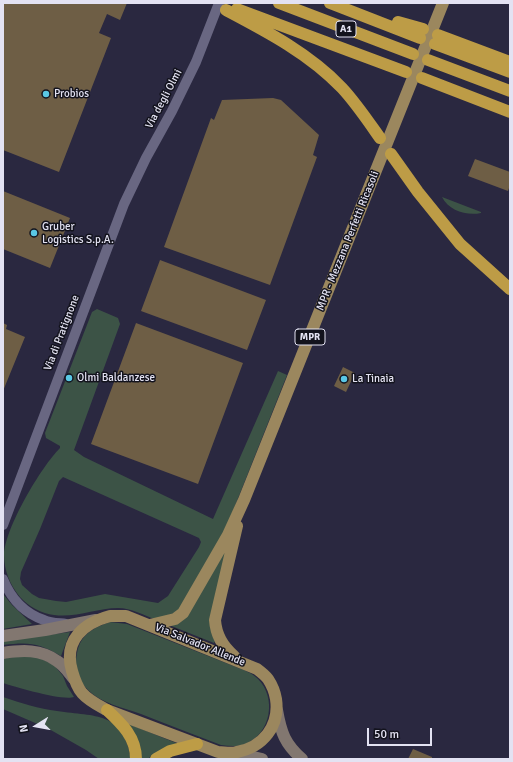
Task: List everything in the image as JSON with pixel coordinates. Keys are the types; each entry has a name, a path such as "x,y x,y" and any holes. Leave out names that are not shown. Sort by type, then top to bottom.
{"highway":[{"name":"A1","path":"279,3 413,54"},
{"path":"333,4 422,34"},
{"path":"224,6 406,72"},
{"path":"224,6 264,30 317,66 341,87 380,138"},
{"path":"510,62 437,39 510,72"},
{"path":"428,60 510,91"},
{"path":"422,78 510,112"},
{"path":"391,154 418,192 460,244 510,289"},
{"path":"107,710 124,726 132,740 136,759"},
{"path":"156,759 170,751 197,744"}],"main road":[{"name":"MPR - Mezzana Perfetti Ricasoli","path":"150,625 175,619 183,613 228,534 244,500 443,3"},
{"name":"MPR - Mezzana Perfetti Ricasoli","path":"240,661 221,642 216,631 214,620 244,500"},
{"name":"Via Salvador Allende","path":"3,636 72,625 110,616 126,616 240,661 257,668 269,680 275,694 280,728 285,741 302,759"},
{"name":"Via Salvador Allende","path":"74,680 70,664 70,650 75,638 83,628 97,619"},
{"name":"Via Salvador Allende","path":"3,653 18,650 39,652 58,661 82,692 93,702 107,710 218,752 236,753 262,759"},
{"name":"Via Salvador Allende","path":"236,753 255,746 266,737 272,727 277,710"}],"street":[{"name":"Via degli Olmi","path":"124,204 196,62 213,19 224,6"},
{"name":"Via di Pratignone","path":"3,525 124,204"},
{"path":"3,579 5,587 17,603 33,615 45,621 72,625"}],"green space":[{"path":"442,197 481,213 470,214 454,209 445,202"},
{"path":"97,309 118,318 120,324 74,450 84,457 213,519 278,371 287,375 227,526 180,611 156,620 133,610 123,608 110,608 62,616 45,613 31,606 20,597 13,587 6,572 4,555 10,530 34,483 60,448 60,446 46,438 45,433 92,312","holes":["63,477 199,538 201,542 199,547 168,596 158,603 105,594 66,602 56,601 39,598 32,594 22,585 20,579 21,572 59,481"]},
{"path":"231,534 215,641 214,643 169,625"},
{"path":"3,594 12,605 32,624 3,629"},
{"path":"110,622 127,624 242,669 253,675 264,687 268,696 268,715 266,724 261,732 254,739 242,745 221,745 141,714 113,705 93,695 79,678 76,663 77,653 81,641 85,636 93,629"},
{"path":"70,632 61,656 46,648 34,644 3,645 3,641"},
{"path":"19,656 38,657 54,665 63,676 74,697 60,697 3,683 3,659"},
{"path":"3,697 44,709 95,716 106,719 122,732 127,743 131,759 99,759 49,729 3,709"},
{"path":"129,724 177,744 151,756 148,759 140,759"}],"building":[{"name":"Probios","path":"3,3 127,3 120,20 107,14 99,33 111,38 59,172 3,150"},
{"path":"273,98 281,100 319,135 313,155 317,157 270,285 164,247 211,118 214,120 222,100"},
{"path":"475,159 510,172 510,185 508,191 468,176"},
{"name":"Gruber Logistics S.p.A.","path":"3,191 70,218 50,268 3,249"},
{"path":"160,260 266,300 247,350 141,311"},
{"path":"3,323 7,325 6,329 25,337 3,391"},
{"path":"136,323 243,363 198,484 91,444"},
{"name":"La Tinaia","path":"343,367 355,373 346,392 334,386"},
{"path":"413,749 432,757 432,759 408,759"}],"place":[{"name":"Probios","path":"46,94"},
{"name":"Gruber Logistics S.p.A.","path":"34,233"},
{"name":"Olmi Baldanzese","path":"69,378"},
{"name":"La Tinaia","path":"344,379"}]}
